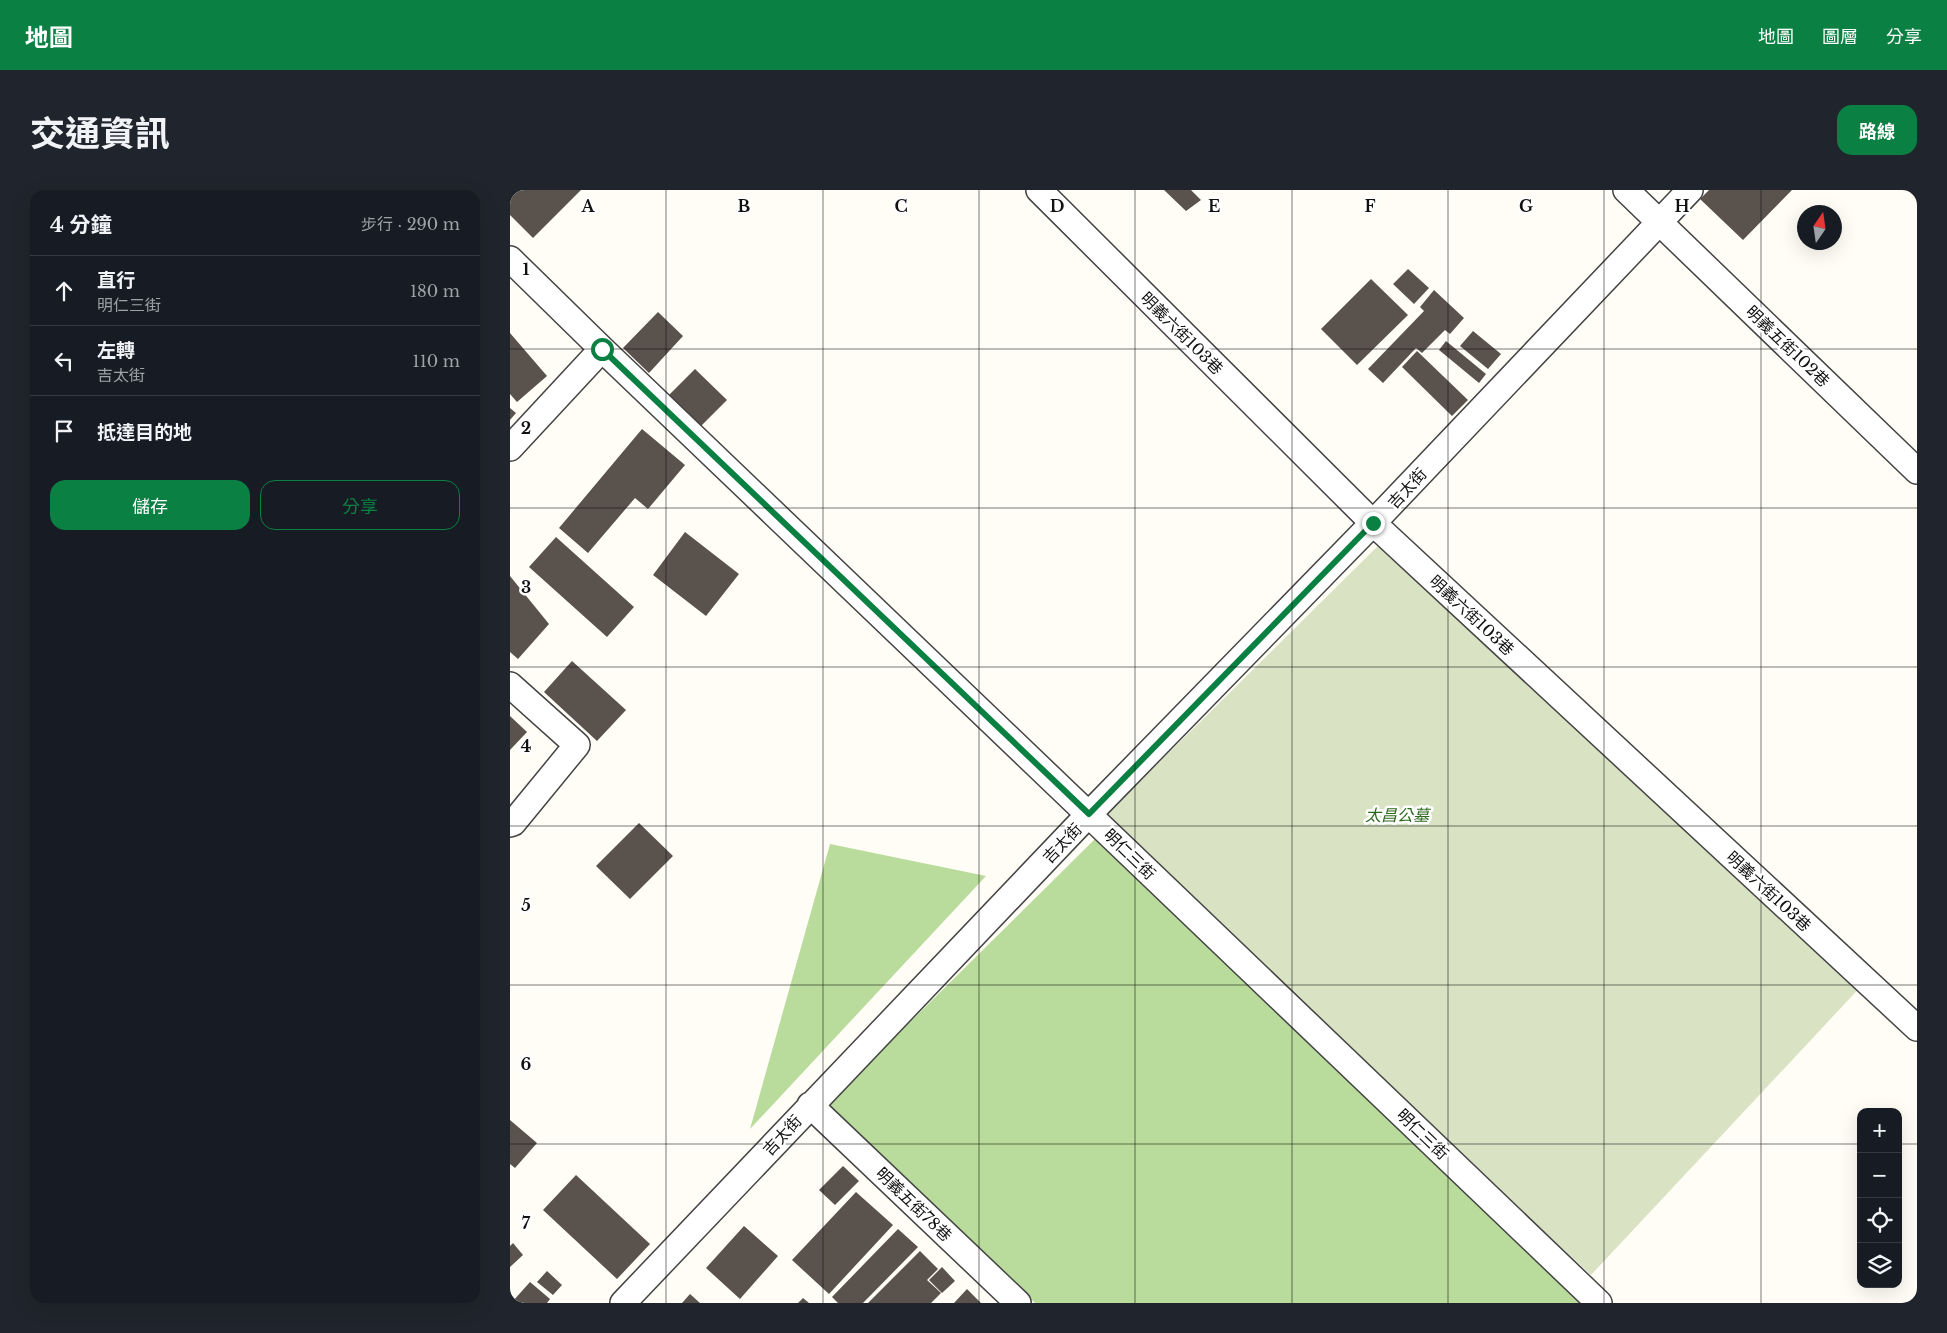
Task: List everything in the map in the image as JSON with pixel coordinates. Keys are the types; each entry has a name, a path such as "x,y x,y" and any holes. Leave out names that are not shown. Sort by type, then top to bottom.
{"street":[{"name":"明義六街103巷","path":"1039,190 1373,523 1917,1028"},
{"name":"明義五街102巷","path":"1626,190 1917,470"},
{"name":"吉太街","path":"623,1303 810,1105 1089,814 1373,523 1690,190"},
{"name":"明仁三街","path":"510,259 1599,1303"},
{"path":"510,448 602,349"},
{"path":"510,685 577,745 513,823 510,824"},
{"name":"明義五街78巷","path":"810,1105 1018,1303"}],"green space":[{"name":"太昌公墓","path":"1394,530 1867,980 1591,1275 1102,819"},
{"path":"1095,839 1587,1303 1035,1303 824,1107"},
{"path":"830,844 986,876 750,1129"}],"building":[{"path":"510,190 581,190 533,238 510,215"},
{"path":"1164,190 1191,190 1201,200 1186,211"},
{"path":"1709,190 1792,190 1743,240 1700,199"},
{"path":"1408,269 1429,288 1414,304 1393,284"},
{"path":"1371,279 1408,315 1357,365 1321,329"},
{"path":"1434,290 1464,318 1450,334 1445,330 1422,353 1416,348 1383,383 1368,369 1424,311 1420,307"},
{"path":"658,312 683,336 649,373 623,348"},
{"path":"1473,331 1501,354 1488,369 1460,346"},
{"path":"510,333 547,376 517,402 510,394"},
{"path":"1446,341 1486,374 1479,383 1439,350"},
{"path":"1417,351 1468,400 1452,416 1402,367"},
{"path":"695,369 727,400 701,426 669,395"},
{"path":"510,408 516,413 510,420"},
{"path":"642,429 685,465 648,509 635,498 588,553 559,528"},
{"path":"685,532 739,574 706,616 653,575"},
{"path":"556,537 634,607 607,637 529,567"},
{"path":"510,576 549,624 518,659 510,652"},
{"path":"572,661 626,710 597,741 544,692"},
{"path":"510,716 527,732 510,750"},
{"path":"639,823 673,856 630,899 596,866"},
{"path":"510,1120 537,1143 515,1168 510,1164"},
{"path":"843,1166 859,1181 835,1205 819,1190"},
{"path":"576,1175 650,1244 617,1279 543,1210"},
{"path":"856,1192 893,1225 829,1294 792,1260"},
{"path":"744,1226 778,1256 740,1299 706,1268"},
{"path":"898,1229 918,1247 863,1303 838,1303 832,1297"},
{"path":"513,1243 523,1255 510,1267 510,1246"},
{"path":"920,1251 938,1269 927,1280 941,1293 931,1303 868,1303"},
{"path":"942,1267 955,1281 942,1293 929,1280"},
{"path":"547,1271 562,1285 553,1295 537,1282"},
{"path":"530,1282 550,1299 547,1303 516,1303 513,1301"},
{"path":"967,1289 981,1303 954,1303"},
{"path":"690,1294 700,1303 682,1303"},
{"path":"803,1298 809,1303 798,1303"}],"route":[{"path":"602,349 1089,814 1373,523"}]}
